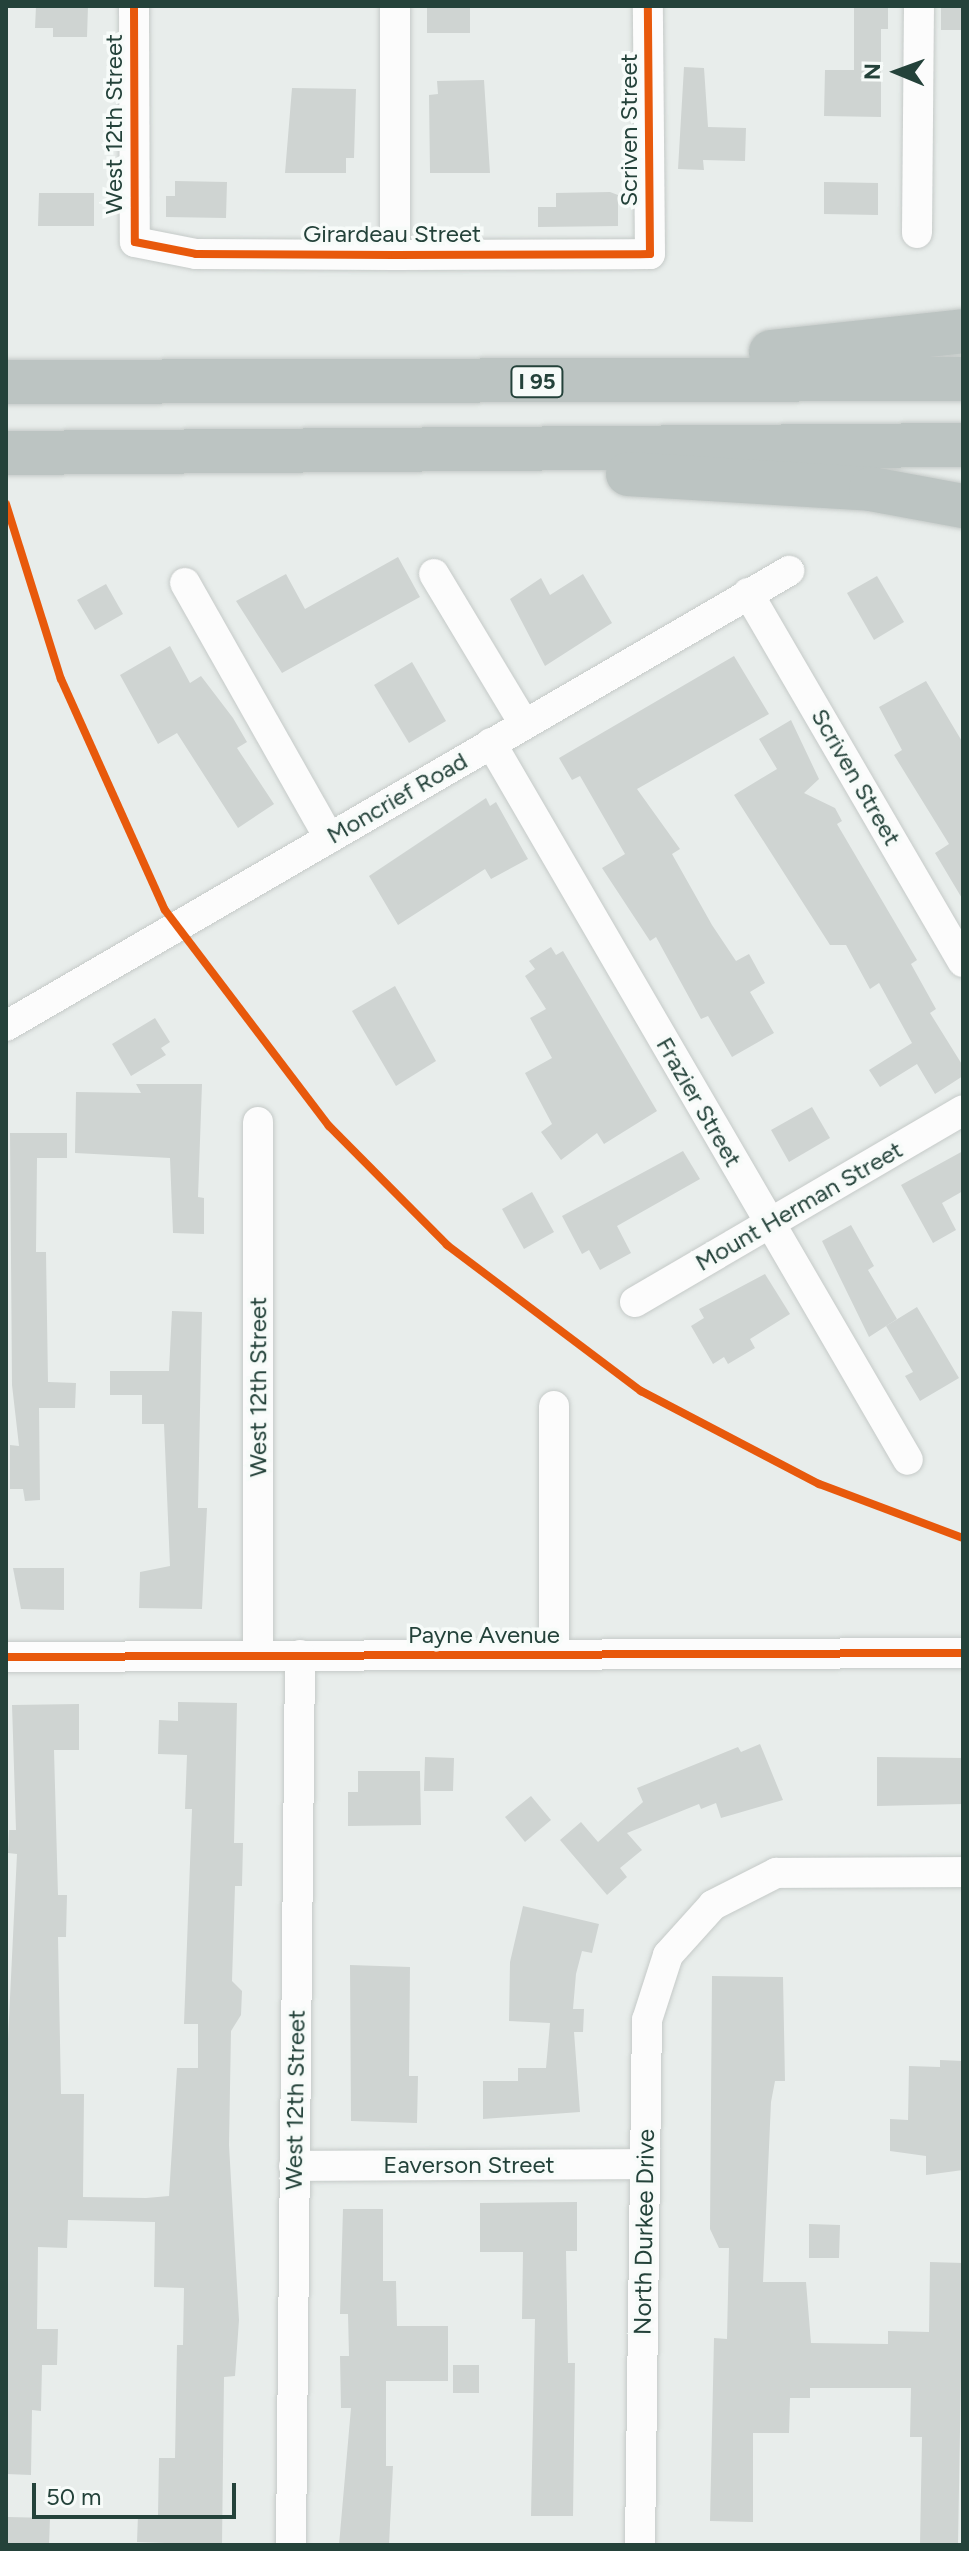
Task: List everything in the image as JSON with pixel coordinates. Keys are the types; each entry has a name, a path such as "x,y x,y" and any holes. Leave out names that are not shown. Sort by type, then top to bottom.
{"highway":[{"path":"639,382 728,354 821,350 963,331"},
{"name":"I 95","path":"6,382 963,379"},
{"path":"6,453 963,445"},
{"path":"464,451 645,477 871,489 963,506"}],"street":[{"name":"West 12th Street","path":"134,6 135,242"},
{"path":"395,6 395,255"},
{"name":"Scriven Street","path":"648,6 650,254"},
{"path":"917,233 919,6"},
{"name":"Girardeau Street","path":"135,242 196,254 650,254"},
{"name":"Moncrief Road","path":"6,1026 789,571"},
{"path":"434,574 524,724"},
{"path":"185,583 329,838"},
{"name":"Scriven Street","path":"748,593 963,962"},
{"name":"Frazier Street","path":"491,743 908,1460"},
{"name":"Mount Herman Street","path":"635,1302 963,1110"},
{"name":"West 12th Street","path":"258,1122 258,1653"},
{"path":"554,1406 554,1654"},
{"name":"Payne Avenue","path":"6,1657 258,1653 963,1653"},
{"name":"West 12th Street","path":"291,2545 300,1655"},
{"name":"North Durkee Drive","path":"640,2545 647,2020 668,1955 687,1928 745,1884 776,1873 963,1872"},
{"name":"Eaverson Street","path":"294,2166 645,2164"}],"building":[{"path":"36,6 88,6 87,37 53,37 53,28 35,28"},
{"path":"427,6 470,6 470,33 427,33"},
{"path":"854,6 888,6 888,29 881,29 881,117 824,116 825,70 854,70"},
{"path":"941,6 963,6 963,30 941,30"},
{"path":"684,67 704,68 708,127 746,128 745,161 703,160 704,170 678,169"},
{"path":"484,80 490,173 430,173 429,95 438,94 437,81"},
{"path":"292,88 356,89 354,158 346,158 346,173 285,173"},
{"path":"175,181 227,182 226,218 166,217 166,196 175,196"},
{"path":"824,182 878,183 878,215 824,214"},
{"path":"610,192 618,195 618,226 538,227 538,207 556,207 556,193"},
{"path":"39,193 94,193 94,226 38,226"},
{"path":"398,557 420,597 282,673 236,601 286,574 305,609"},
{"path":"583,574 612,623 545,666 510,599 541,578 550,595"},
{"path":"877,576 904,622 874,640 847,593"},
{"path":"106,584 123,614 95,630 77,600"},
{"path":"170,646 190,683 201,676 233,718 247,742 237,748 274,804 238,828 177,733 158,744 120,675"},
{"path":"734,656 769,714 637,789 680,849 672,854 712,925 736,961 749,954 765,983 750,992 774,1033 732,1057 708,1016 701,1019 656,937 650,941 602,868 625,854 580,776 572,780 559,758"},
{"path":"412,662 446,721 409,743 374,685"},
{"path":"926,681 963,743 963,900 935,853 949,844 894,755 902,750 879,707"},
{"path":"791,720 819,779 804,793 835,808 842,821 837,824 917,960 911,964 936,1009 930,1013 963,1066 963,1076 935,1094 917,1064 880,1087 869,1070 912,1043 879,983 870,989 846,945 830,945 734,795 777,769 759,739"},
{"path":"486,798 490,806 496,802 528,859 491,879 485,869 398,925 369,876"},
{"path":"551,947 556,955 563,951 657,1111 604,1144 597,1133 561,1160 541,1132 552,1124 525,1073 552,1058 530,1018 546,1009 525,976 535,969 529,961"},
{"path":"395,986 436,1061 396,1086 352,1011"},
{"path":"155,1018 170,1042 161,1048 166,1055 131,1076 112,1044"},
{"path":"136,1084 202,1084 198,1197 204,1198 204,1234 173,1233 170,1158 75,1153 76,1092 141,1093"},
{"path":"812,1107 830,1138 789,1162 771,1130"},
{"path":"10,1133 67,1133 67,1158 37,1158 36,1252 46,1252 48,1382 76,1383 75,1408 39,1408 40,1500 25,1501 23,1489 10,1489 10,1445 19,1446 12,1385"},
{"path":"683,1151 700,1179 617,1226 631,1253 600,1270 589,1250 582,1254 562,1216"},
{"path":"963,1151 963,1191 942,1203 956,1230 933,1243 901,1185"},
{"path":"532,1192 554,1232 524,1249 502,1209"},
{"path":"851,1225 874,1266 868,1270 897,1319 869,1337 822,1241"},
{"path":"765,1274 790,1314 750,1339 755,1348 728,1364 724,1357 713,1364 691,1326 704,1318 699,1309"},
{"path":"917,1307 959,1378 920,1401 905,1376 913,1372 886,1326"},
{"path":"172,1311 202,1312 198,1508 207,1508 202,1609 139,1608 140,1572 170,1566 164,1424 142,1424 142,1395 110,1395 110,1371 169,1371"},
{"path":"13,1568 64,1568 64,1610 21,1609"},
{"path":"178,1702 237,1703 234,1843 243,1843 242,1886 235,1886 232,1981 242,1991 241,2015 231,2031 229,2145 239,2320 235,2376 224,2377 222,2545 137,2542 138,2515 158,2515 159,2458 175,2458 177,2345 183,2345 184,2288 154,2287 155,2222 68,2220 67,2248 38,2247 37,2329 58,2329 57,2365 42,2365 41,2411 32,2410 31,2475 6,2474 6,2080 17,1854 8,1853 9,1830 16,1830 12,1705 79,1704 79,1750 54,1750 58,1895 67,1895 66,1937 58,1937 61,2094 84,2094 83,2197 146,2198 169,2196 177,2068 198,2068 198,2024 184,2024 192,1809 185,1809 187,1755 158,1754 159,1720 178,1721"},
{"path":"760,1744 783,1800 721,1818 716,1803 701,1809 699,1804 627,1833 642,1850 620,1868 627,1877 607,1895 560,1840 581,1822 598,1842 643,1802 637,1788 738,1747 741,1752"},
{"path":"425,1757 454,1758 453,1791 424,1791"},
{"path":"877,1757 963,1758 963,1804 877,1806"},
{"path":"358,1771 420,1771 421,1825 348,1826 348,1792 358,1792"},
{"path":"531,1796 551,1820 525,1842 505,1817"},
{"path":"523,1906 599,1924 592,1953 582,1951 576,1974 573,2009 584,2009 583,2032 574,2032 580,2112 483,2119 483,2081 518,2081 518,2068 546,2068 550,2023 509,2021 510,1962"},
{"path":"350,1965 410,1967 409,2076 418,2076 417,2123 351,2121"},
{"path":"712,1976 783,1977 785,2081 775,2081 771,2102 763,2282 806,2282 811,2343 888,2344 888,2331 929,2332 930,2262 963,2263 958,2545 920,2545 922,2437 910,2437 911,2388 810,2388 810,2398 790,2398 789,2433 753,2433 753,2522 710,2521 714,2338 727,2339 729,2248 719,2248 710,2229"},
{"path":"940,2060 963,2061 963,2170 926,2175 926,2156 890,2151 890,2119 908,2120 909,2066 940,2067"},
{"path":"577,2202 577,2251 566,2251 568,2363 575,2363 573,2516 531,2516 535,2319 522,2319 523,2252 480,2252 480,2203"},
{"path":"343,2209 383,2209 383,2281 396,2281 397,2326 448,2326 448,2381 386,2381 386,2466 393,2466 389,2545 339,2545 351,2408 341,2408 340,2356 349,2356 348,2314 340,2314"},
{"path":"809,2224 840,2225 839,2258 809,2258"},
{"path":"453,2365 479,2365 479,2393 453,2393"},
{"path":"8,2517 50,2518 49,2545 7,2545"}],"cycle path":[{"path":"134,6 135,242 196,254 395,255 650,254 648,6"},
{"path":"6,504 61,679 165,910 329,1126 447,1245 641,1391 819,1484 963,1538"},
{"path":"6,1657 963,1653"}]}
